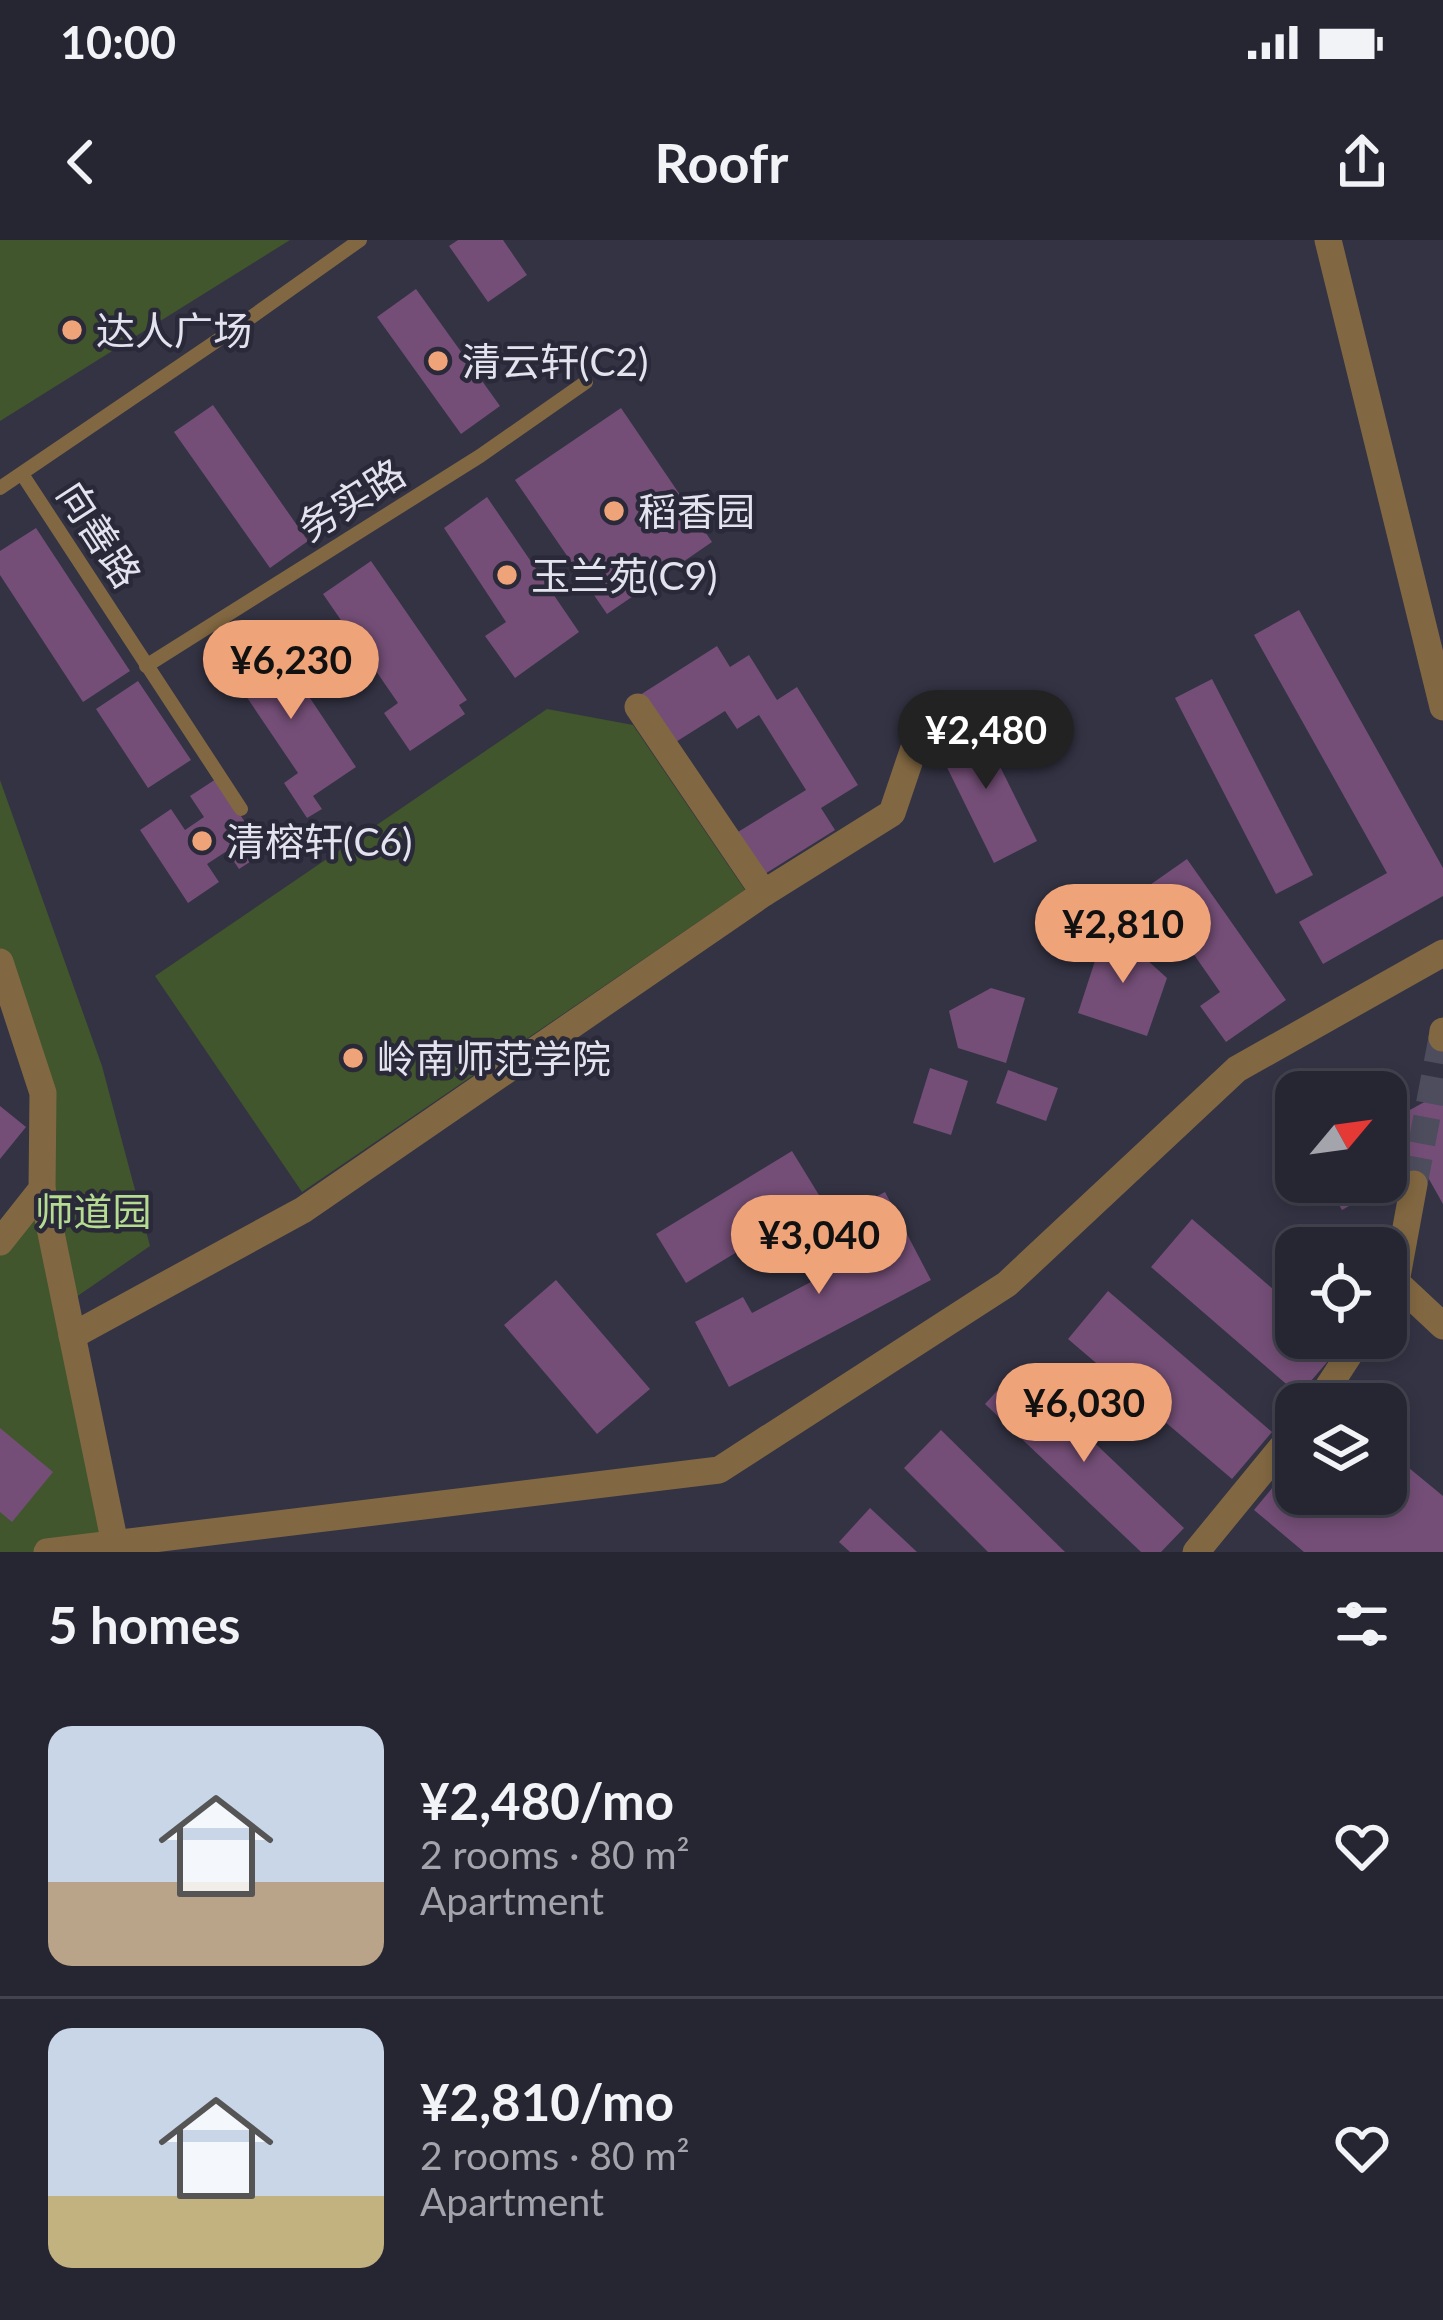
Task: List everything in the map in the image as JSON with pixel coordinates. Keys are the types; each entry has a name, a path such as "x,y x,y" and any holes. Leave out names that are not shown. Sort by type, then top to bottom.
{"street":[{"path":"1328,240 1443,706"},
{"path":"638,706 764,893"},
{"path":"72,1336 303,1210 764,893 892,813 919,733 959,710"},
{"path":"47,1552 719,1470 1006,1284 1237,1069 1443,953"},
{"path":"0,962 43,1093 42,1189 115,1544"},
{"path":"1405,1227 1414,1184"},
{"path":"0,1241 42,1189"},
{"path":"1407,1300 1443,1326"},
{"path":"1197,1552 1275,1456"}],"lane":[{"path":"0,488 360,240"},
{"name":"务实路","path":"146,666 443,480 586,382"},
{"name":"向善路","path":"22,474 241,809"}],"green space":[{"name":"达人广场","path":"0,240 290,240 0,421"},
{"path":"547,709 633,725 745,890 302,1192 155,976"},
{"name":"师道园","path":"0,780 102,1066 150,1246 66,1304 115,1544 47,1552 0,1552 0,1242 42,1189 43,1093 0,962"}],"building":[{"path":"458,240 503,240 527,275 488,302 449,246"},
{"name":"清云轩(C2)","path":"416,289 500,406 461,434 377,317"},
{"path":"213,405 308,541 270,568 174,432"},
{"name":"稻香园","path":"621,408 712,542 607,614 515,480"},
{"name":"玉兰苑(C9)","path":"487,497 579,632 515,678 485,636 506,622 444,528"},
{"path":"36,528 130,671 83,702 0,575 0,551"},
{"path":"371,561 467,700 459,705 465,714 410,751 384,713 398,703 323,594"},
{"path":"1299,610 1443,868 1443,896 1323,964 1299,922 1387,873 1254,635"},
{"path":"268,635 356,767 313,796 322,809 307,818 284,783 298,773 225,665"},
{"path":"717,646 730,667 749,655 777,700 797,687 858,785 821,808 835,830 760,877 733,835 806,790 759,715 737,729 725,711 671,745 640,695"},
{"path":"1212,679 1313,875 1276,894 1175,698"},
{"path":"138,681 191,760 148,788 96,709"},
{"path":"978,722 1037,841 994,863 935,743"},
{"name":"清榕轩(C6)","path":"216,779 265,852 239,869 227,851 207,864 219,882 188,903 140,830 171,809 185,830 204,817 190,796"},
{"path":"1187,859 1286,1000 1226,1042 1200,1006 1220,992 1147,887"},
{"path":"1107,924 1167,978 1147,1036 1078,1013"},
{"path":"991,988 1025,998 1006,1063 958,1048 949,1011"},
{"path":"930,1068 968,1081 951,1135 913,1123"},
{"path":"1008,1070 1058,1088 1046,1121 996,1103"},
{"path":"1428,1100 1443,1103 1443,1204 1421,1165 1407,1173 1407,1112"},
{"path":"0,1106 26,1127 0,1159"},
{"path":"792,1151 822,1200 686,1283 656,1234"},
{"path":"885,1192 931,1280 729,1387 695,1322 743,1297 752,1313 860,1256 839,1216"},
{"path":"1192,1219 1275,1291 1275,1359 1330,1359 1309,1383 1285,1383 1151,1267"},
{"path":"556,1280 650,1389 597,1434 504,1325"},
{"path":"1108,1291 1272,1432 1232,1479 1068,1339"},
{"path":"1017,1369 1184,1528 1161,1552 1141,1552 985,1404"},
{"path":"0,1428 53,1472 12,1522 0,1512"},
{"path":"941,1430 1065,1552 988,1552 904,1468"},
{"path":"1407,1466 1443,1496 1443,1552 1304,1552 1254,1510 1275,1484 1275,1515 1407,1515"},
{"path":"870,1508 917,1552 850,1552 839,1542"}],"tunnel":[{"path":"1414,1184 1442,1038"}],"place":[{"name":"达人广场","path":"72,330"},
{"name":"清云轩(C2)","path":"438,361"},
{"name":"稻香园","path":"614,511"},
{"name":"玉兰苑(C9)","path":"507,575"},
{"name":"清榕轩(C6)","path":"202,841"},
{"name":"岭南师范学院","path":"353,1058"}]}
